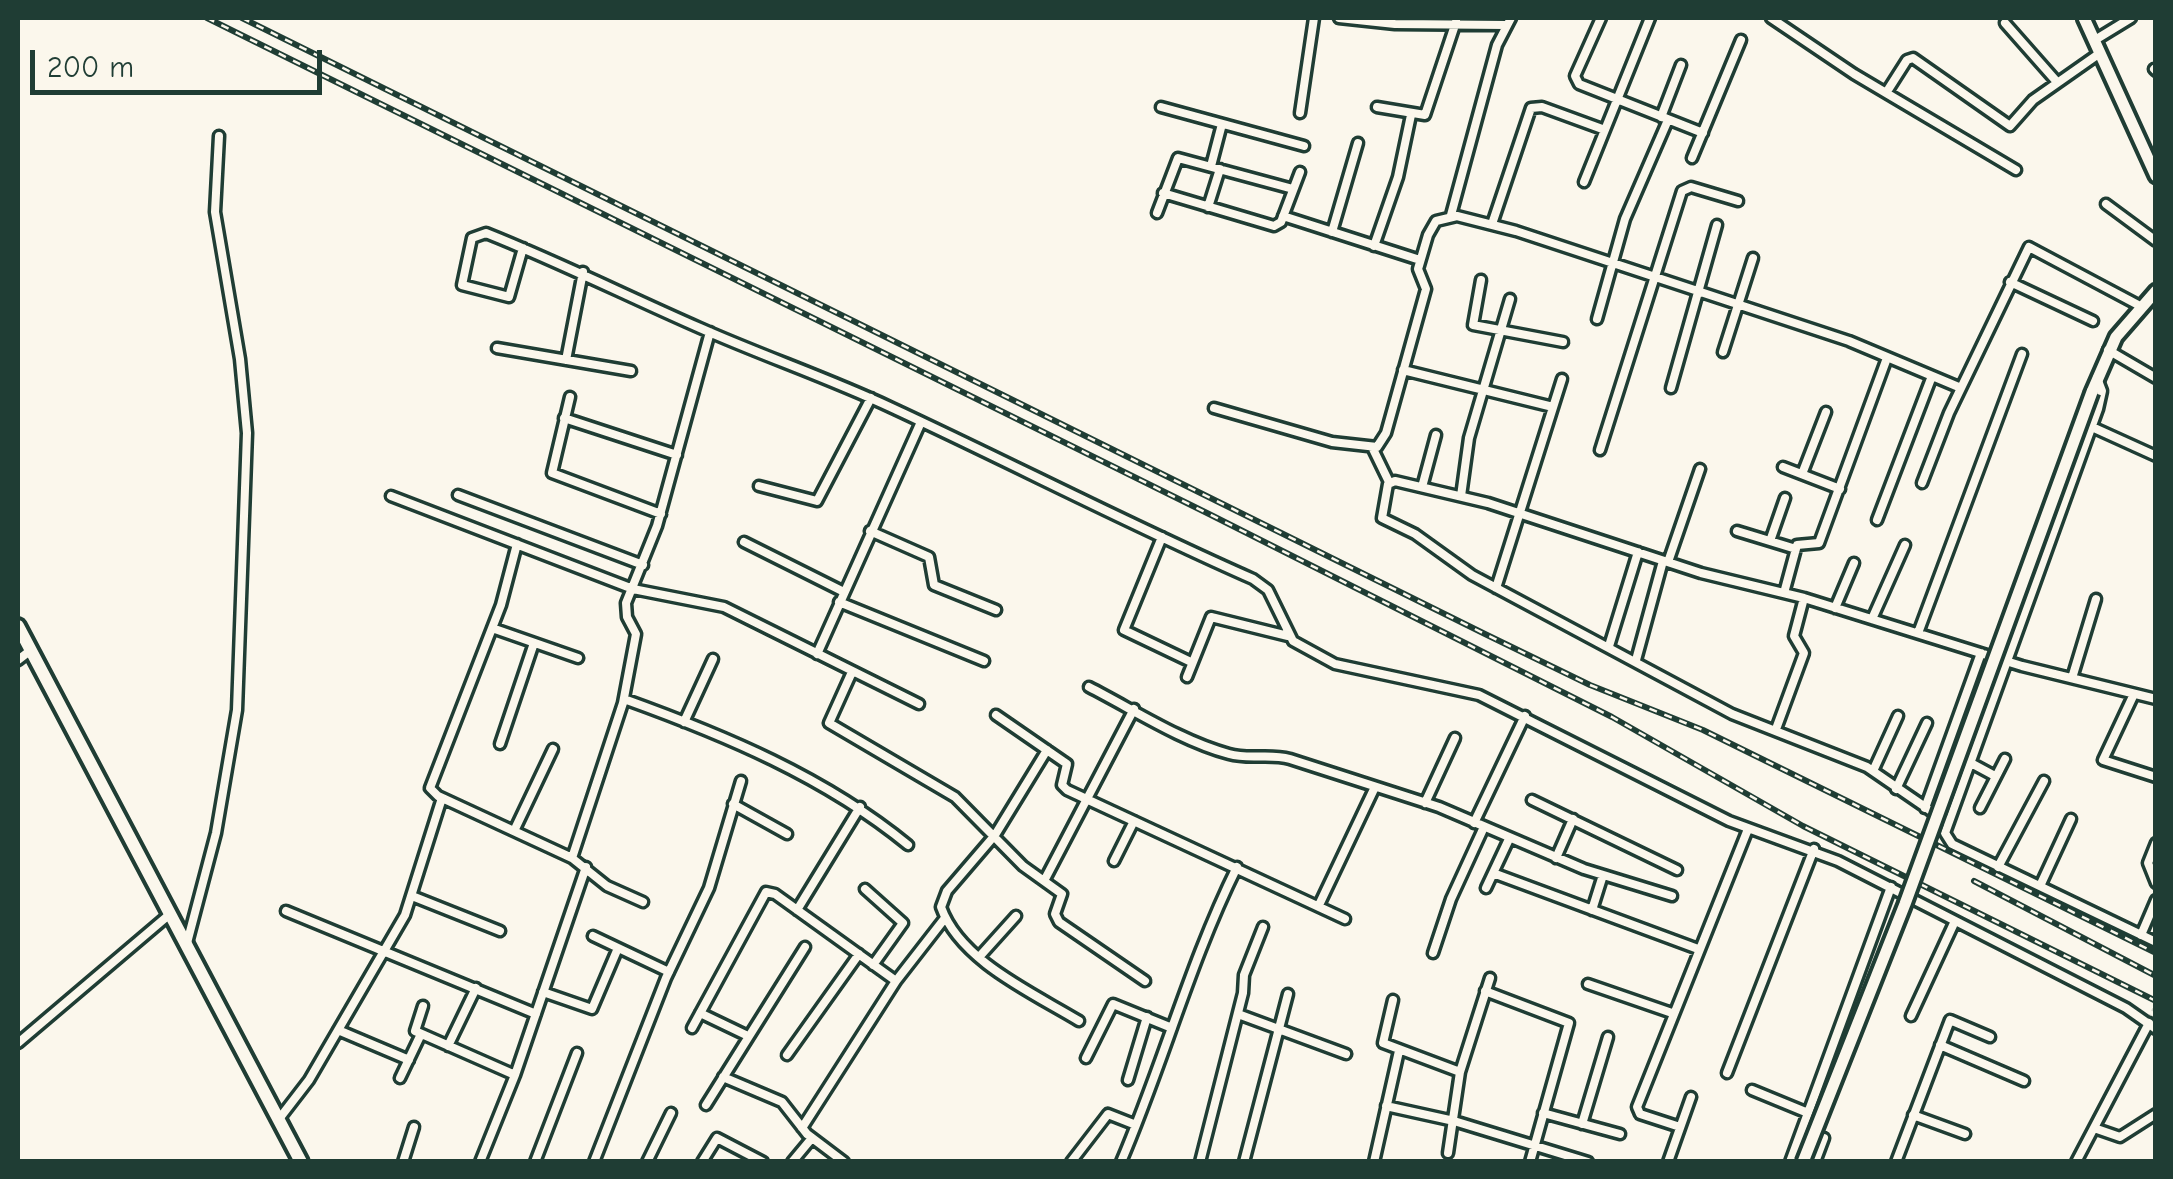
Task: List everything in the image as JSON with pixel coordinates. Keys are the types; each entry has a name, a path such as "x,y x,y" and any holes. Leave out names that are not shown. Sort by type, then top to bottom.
{"main road":[{"path":"18,626 302,1162"}],"street":[{"path":"1300,112 1314,18"},
{"path":"1339,18 1395,24 1508,21 1450,216"},
{"path":"1600,18 1576,80 1703,133"},
{"path":"1584,182 1650,18"},
{"path":"1771,18 1886,93 2016,170"},
{"path":"2084,18 2156,176"},
{"path":"1886,93 1906,60 1913,58 2010,126 2131,18"},
{"path":"1378,107 1411,115 1428,112 1456,22"},
{"path":"2006,23 2057,82"},
{"path":"1692,158 1741,40"},
{"path":"1596,319 1611,264 1681,65"},
{"path":"1492,224 1531,108 1542,106 1606,130"},
{"path":"1160,107 1304,146"},
{"path":"1374,246 1398,178 1411,115"},
{"path":"1208,207 1222,124"},
{"path":"186,944 216,832 237,710 247,423 215,212 219,136"},
{"path":"1332,232 1358,142"},
{"path":"1157,213 1178,158 1293,190"},
{"path":"1163,192 1267,226 1278,225 1300,172"},
{"path":"1600,450 1682,191 1691,188 1738,201"},
{"path":"2106,204 2156,241"},
{"path":"1283,216 1420,260"},
{"path":"1373,448 1386,433 1426,289 1418,273 1420,260 1432,225 1450,216 1492,224 1737,306 1960,388"},
{"path":"1671,388 1694,292 1717,225"},
{"path":"523,248 509,297 462,286 475,233 523,248 583,272 710,332 871,398 1262,584 1274,598 1288,636"},
{"path":"1922,484 1960,388 2029,247 2142,306"},
{"path":"1723,352 1753,258"},
{"path":"566,360 583,272"},
{"path":"1481,280 1470,322 1563,342"},
{"path":"2010,282 2093,322"},
{"path":"1803,1162 1911,888 2108,350 2156,291"},
{"path":"1460,496 1482,389 1510,299"},
{"path":"572,858 624,698 636,643 625,611 661,514 710,332"},
{"path":"496,348 631,371"},
{"path":"2108,350 2156,378"},
{"path":"1918,633 2022,354"},
{"path":"1784,593 1800,542 1817,546 1887,358"},
{"path":"1402,370 1553,407"},
{"path":"1877,520 1932,376"},
{"path":"1496,588 1562,378"},
{"path":"2097,378 2101,399 2092,427 1947,822 1948,840 2156,942"},
{"path":"570,397 552,473 661,514"},
{"path":"759,486 818,501 871,398"},
{"path":"1214,408 1332,442 1373,448"},
{"path":"1802,474 1826,412"},
{"path":"564,418 677,455"},
{"path":"817,654 921,422"},
{"path":"2092,427 2156,456"},
{"path":"1422,487 1436,434"},
{"path":"1373,448 1389,482 1382,518 1496,588 1741,718 1874,772 1947,822"},
{"path":"1784,467 1840,489"},
{"path":"1636,660 1665,562 1700,470"},
{"path":"1389,482 1460,496 1665,562 1804,598 2006,661 2156,699"},
{"path":"458,495 642,565"},
{"path":"391,496 633,588 710,602 920,704"},
{"path":"1770,541 1786,498"},
{"path":"870,531 929,557 934,585 996,610"},
{"path":"1737,531 1796,549"},
{"path":"1162,538 1124,630 1191,662"},
{"path":"744,542 844,592"},
{"path":"518,544 492,628 432,781 433,792 572,858 607,886 643,902"},
{"path":"1872,619 1905,545"},
{"path":"1610,646 1638,552"},
{"path":"1836,608 1854,563"},
{"path":"1776,729 1804,653 1794,636 1804,598"},
{"path":"2072,678 2096,599"},
{"path":"840,602 984,661"},
{"path":"1186,676 1211,617 1288,636 1301,647 1349,669 1466,690 1748,828 1814,850 2152,1026 2076,1162"},
{"path":"492,628 578,658"},
{"path":"500,744 534,642"},
{"path":"18,660 31,650"},
{"path":"1924,808 1981,653"},
{"path":"684,722 714,659"},
{"path":"852,672 829,723 944,789 1064,898 1055,914 1058,922 1144,981"},
{"path":"1089,687 1218,751 1242,757 1278,756 1426,803 1556,858 1672,896"},
{"path":"2134,694 2104,760 2116,768 2156,777"},
{"path":"624,698 812,780 860,807 908,845"},
{"path":"1044,881 1090,801 1134,710"},
{"path":"996,716 1067,764 1063,788 1346,919"},
{"path":"1474,823 1525,716"},
{"path":"1874,772 1898,716"},
{"path":"1896,789 1927,723"},
{"path":"1426,803 1456,738"},
{"path":"514,832 552,749"},
{"path":"1047,750 995,835 942,896 945,918 980,956 1079,1021"},
{"path":"1980,808 2004,759"},
{"path":"1969,762 1995,776"},
{"path":"594,1162 669,972 709,888 741,781"},
{"path":"1998,867 2044,782"},
{"path":"1318,905 1375,787"},
{"path":"279,1119 338,1030 412,896 442,798"},
{"path":"1532,800 1676,870"},
{"path":"732,804 788,834"},
{"path":"797,910 860,807"},
{"path":"1556,858 1572,818"},
{"path":"2040,886 2071,819"},
{"path":"1114,861 1134,820"},
{"path":"1433,953 1451,898 1484,828"},
{"path":"1680,1128 1636,1109 1748,828"},
{"path":"1486,888 1509,839"},
{"path":"2156,843 2148,863 2156,884"},
{"path":"1728,1073 1814,850"},
{"path":"480,1162 515,1075 586,867"},
{"path":"1121,1162 1172,1028 1190,967 1237,867"},
{"path":"1493,873 1698,948"},
{"path":"1592,910 1603,875"},
{"path":"1790,1162 1891,888"},
{"path":"866,889 903,924 873,965"},
{"path":"692,1028 762,896 771,892 896,981"},
{"path":"412,896 500,931"},
{"path":"2141,935 2156,900"},
{"path":"286,910 536,1014"},
{"path":"18,1042 170,914"},
{"path":"980,956 1016,916"},
{"path":"802,1128 896,981 945,918"},
{"path":"1912,1016 1955,921"},
{"path":"1200,1162 1238,1014 1244,974 1263,927"},
{"path":"594,936 669,972"},
{"path":"706,1105 806,946"},
{"path":"543,992 592,1010 618,948"},
{"path":"787,1055 859,954"},
{"path":"1448,1153 1460,1072 1490,978"},
{"path":"1588,984 1672,1012"},
{"path":"448,1046 476,988"},
{"path":"1485,991 1569,1023 1530,1162"},
{"path":"1244,1162 1288,994"},
{"path":"1393,1000 1382,1040 1399,1051 1460,1072"},
{"path":"1086,1058 1113,1004 1172,1028"},
{"path":"424,1006 414,1028 421,1034 515,1075"},
{"path":"700,1013 748,1036"},
{"path":"1238,1014 1346,1054"},
{"path":"1128,1080 1148,1017"},
{"path":"1896,1162 1950,1020 1990,1037"},
{"path":"338,1030 409,1060"},
{"path":"400,1078 421,1034"},
{"path":"1582,1124 1608,1037"},
{"path":"1940,1046 2024,1081"},
{"path":"1374,1162 1399,1051"},
{"path":"535,1162 577,1054"},
{"path":"723,1076 775,1097 812,1138 844,1162"},
{"path":"1752,1090 1808,1113"},
{"path":"1668,1162 1691,1097"},
{"path":"1386,1106 1535,1143 1588,1162"},
{"path":"1543,1113 1620,1134"},
{"path":"647,1162 671,1114"},
{"path":"1071,1162 1108,1114 1136,1125"},
{"path":"2094,1128 2120,1136 2156,1114"},
{"path":"1913,1115 1965,1134"},
{"path":"403,1162 414,1127"},
{"path":"702,1162 717,1138 762,1162"},
{"path":"792,1162 812,1138"},
{"path":"1815,1162 1824,1138"}],"tunnel":[{"path":"2149,1023 2156,1010"}],"railway":[{"path":"207,18 1612,717 1803,826 2156,1001"},
{"path":"242,18 1485,634 1590,685 1703,730 2156,953"},
{"path":"1974,881 2156,976"}]}
